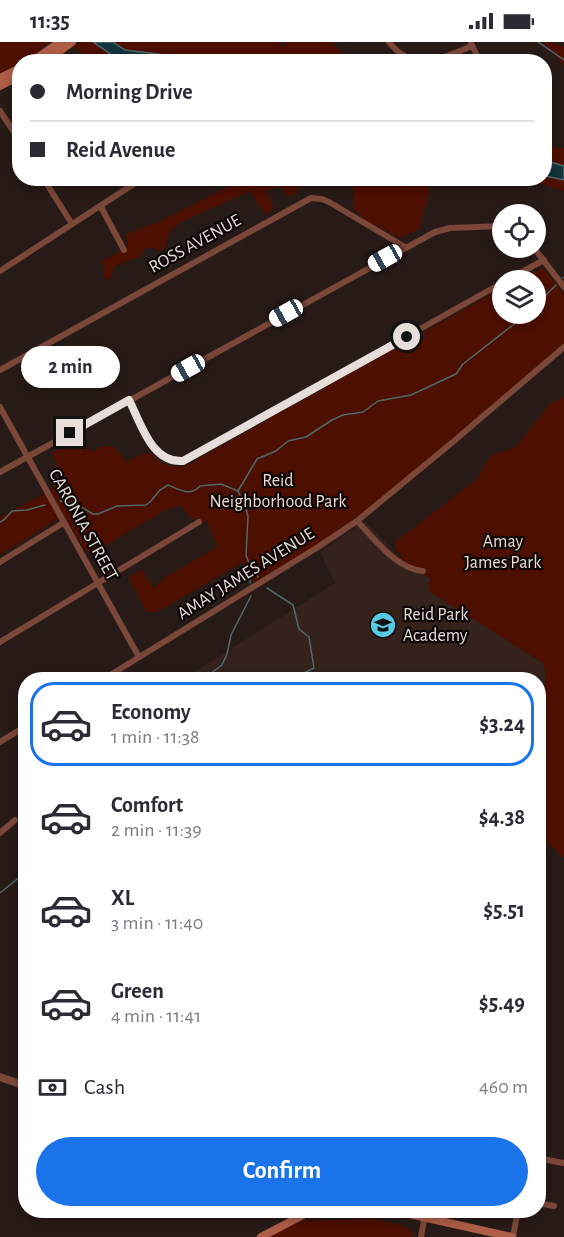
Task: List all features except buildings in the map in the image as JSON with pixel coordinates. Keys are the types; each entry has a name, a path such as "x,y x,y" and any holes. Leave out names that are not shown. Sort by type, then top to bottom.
{"main road":[{"path":"43,54 60,42"},
{"path":"56,54 72,42"},
{"path":"261,1237 297,1218"},
{"path":"438,1218 512,1237"}],"street":[{"path":"389,42 401,54"},
{"path":"448,54 471,44"},
{"path":"0,111 12,126"},
{"path":"48,186 72,224"},
{"path":"0,271 131,186"},
{"name":"ROSS AVENUE","path":"0,370 311,198 329,202 405,247"},
{"path":"101,207 124,250"},
{"path":"0,472 405,247 442,229 492,226"},
{"path":"526,270 544,260 564,287"},
{"path":"129,400 159,455 169,460 183,461 492,289"},
{"name":"AMAY JAMES AVENUE","path":"115,672 300,559 357,521 564,347"},
{"name":"CARONIA STREET","path":"0,407 139,657"},
{"path":"357,521 402,565 423,572"},
{"path":"0,642 199,522"},
{"path":"0,562 63,523"},
{"path":"0,742 18,731"},
{"path":"0,833 15,820"},
{"path":"0,1077 18,1083"},
{"path":"546,1160 564,1163"},
{"path":"546,1204 554,1206"},
{"path":"420,1237 425,1218"},
{"path":"512,1237 517,1218"}],"shaded area":[{"name":"Reid Park Academy","path":"365,521 400,558 559,667 546,746 546,672 194,672 335,583 320,552"}],"green space":[{"path":"0,42 48,42 36,54 12,54 12,67 0,74"},
{"path":"81,42 93,42 111,54 83,54 73,47"},
{"path":"113,42 278,42 282,47 286,42 331,42 342,54 158,54 125,50"},
{"path":"543,42 552,42 564,47 564,66"},
{"path":"552,147 561,149 564,147 564,166 552,162"},
{"path":"552,177 564,180 564,191 548,186 552,186"},
{"path":"230,186 280,186 266,191 274,210 265,214 250,191 181,222 169,232 165,248 159,251 154,248 145,248 139,257 115,266 110,280 104,278 102,261 128,247 126,234 158,222"},
{"path":"280,186 300,186 295,195 287,196"},
{"path":"348,186 425,186 430,189 419,229 400,238 367,221 354,209 353,187"},
{"name":"Reid Neighborhood Park","path":"546,272 564,294 564,344 362,515 316,546 254,582 242,563 157,612 146,612 129,577 141,569 154,588 164,578 217,547 207,521 200,524 197,518 192,519 181,506 167,509 91,554 84,549 64,515 0,555 0,517 51,490 60,476 52,453 78,437 91,452 104,446 115,447 126,462 142,454 151,453 166,465 185,466 492,294 492,324 546,324"},
{"name":"Amay James Park","path":"564,397 564,858 546,842 546,672 543,663 429,591 428,583 432,580 400,558 403,556 395,550 395,542 477,479 491,455 516,447 550,403"},
{"path":"374,1219 404,1226 412,1231 413,1237 270,1237 286,1227 304,1221"}],"water":[{"path":"93,42 113,42 125,50 158,54 111,54"},
{"path":"552,162 564,166 564,180 552,177"}],"waterway":[{"path":"538,42 564,60"},
{"path":"546,295 556,285"},
{"path":"238,491 257,459 276,451 288,441 306,437 343,415 363,412 378,401 411,395 456,374 463,364 514,324"},
{"path":"60,501 76,504 93,514 98,514 117,506 146,505 168,485 189,492 200,486 221,484 238,491 248,517 246,555 250,566 250,583"},
{"path":"0,522 12,511 45,505"},
{"path":"250,567 258,577"},
{"path":"267,588 293,605 299,629 309,637 314,668 306,672"},
{"path":"213,672 222,665 231,635 251,596"},
{"path":"0,893 18,878"}],"place":[{"name":"Reid Park Academy","path":"383,625"}],"route":[{"path":"70,433 129,400 159,455 169,460 183,461 407,337"}]}
